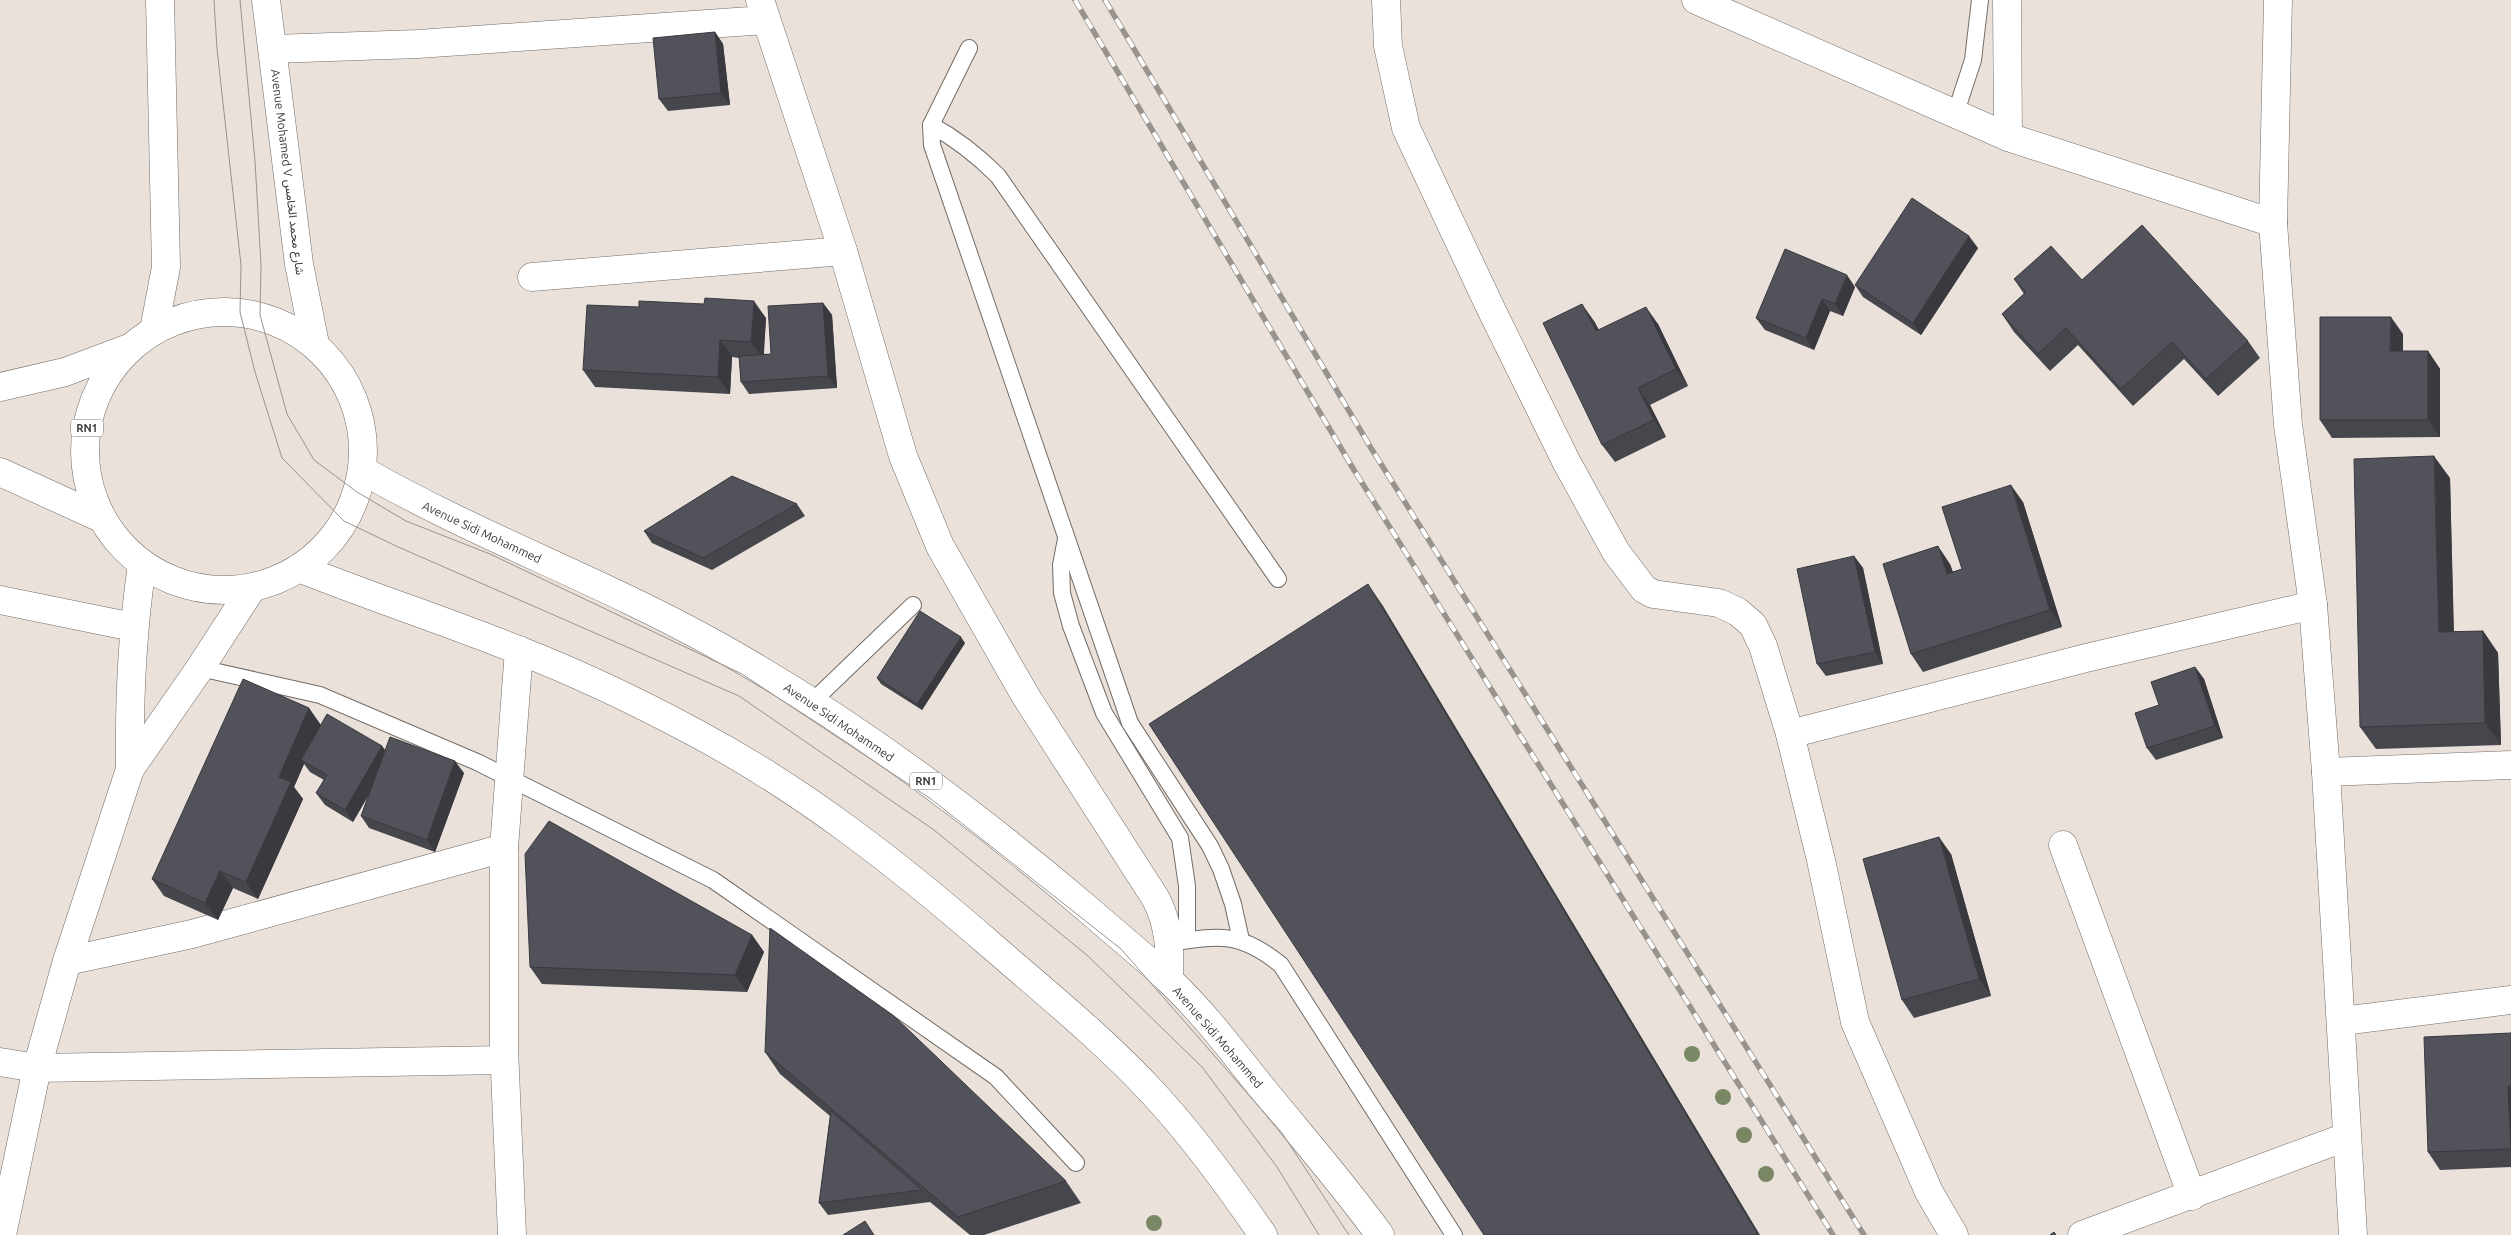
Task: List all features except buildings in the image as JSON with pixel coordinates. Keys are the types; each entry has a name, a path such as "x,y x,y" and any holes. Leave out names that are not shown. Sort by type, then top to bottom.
{"street":[{"path":"154,330 166,267 160,0"},
{"name":"Avenue Mohamed V شارع محمد الخامس","path":"266,0 299,264 314,344"},
{"path":"1386,0 1388,46 1406,128 1542,412 1616,552 1644,589 1653,594 1719,603 1738,612 1752,626 1763,646 1790,734 1821,860 1855,1022 1929,1192 1954,1235"},
{"path":"2007,0 2008,137"},
{"path":"2278,0 2273,223 2288,426 2313,604 2342,1021 2346,1137 2353,1235"},
{"path":"1712,3 2008,137 2273,223"},
{"path":"273,49 418,44 763,10 843,251 903,456 940,546 1025,695 1156,899 1179,941 1169,980"},
{"path":"532,277 843,251"},
{"name":"RN1","path":"0,387 64,372 129,348 154,330 195,314 240,312 260,316 289,327 314,344 343,377 359,418 364,444 362,470 357,492 344,521 324,548 299,568 268,583 252,588 213,590 176,582 142,564 123,548 100,518 85,465 87,422 102,382 129,348"},
{"name":"Avenue Sidi Mohammed","path":"362,470 414,500 644,606 768,674 935,787 1019,851 1169,980 1219,1035 1355,1201 1380,1235"},
{"name":"RN1","path":"0,472 100,518"},
{"path":"130,769 128,698 133,627 142,564"},
{"path":"299,568 375,598 519,650 693,731 783,785 857,836 953,913 1085,1027 1153,1093 1238,1198 1263,1235"},
{"path":"2,1235 37,1068 67,961 130,769 200,668 252,588"},
{"path":"0,600 133,627"},
{"path":"1790,734 2086,658 2313,604"},
{"path":"512,1235 504,1060 504,848 519,650"},
{"path":"2326,772 2511,765"},
{"path":"2063,845 2192,1196"},
{"path":"67,961 192,934 504,848"},
{"path":"2342,1021 2511,1000"},
{"path":"0,1062 37,1068 504,1060"},
{"path":"2082,1235 2192,1196 2346,1137"}],"lane":[{"path":"1955,114 1973,60 1980,0"},
{"path":"968,48 931,125 932,145 1130,723 1210,846 1222,869 1234,904 1241,940"},
{"path":"931,125 955,137 976,154 998,176 1278,578"},
{"path":"1066,538 1061,565 1062,593 1071,626 1104,713 1180,838 1188,886 1179,941 1224,937 1241,940 1262,950 1281,965 1454,1235"},
{"path":"812,702 913,605"},
{"path":"200,668 320,695 477,762 713,880 996,1077 1076,1162"}],"tram line":[{"path":"214,0 217,49 241,265 240,312 255,372 282,458 344,521 396,546 739,696 934,830 1088,956 1202,1067 1277,1167 1319,1235"},
{"path":"240,0 255,161 261,265 260,315 287,414 314,460 357,492 406,521 490,554 742,674 931,799 1121,949 1282,1133 1349,1235"}],"railway":[{"path":"1075,0 1354,470 1833,1235"},
{"path":"1105,0 1371,448 1864,1235"}]}
